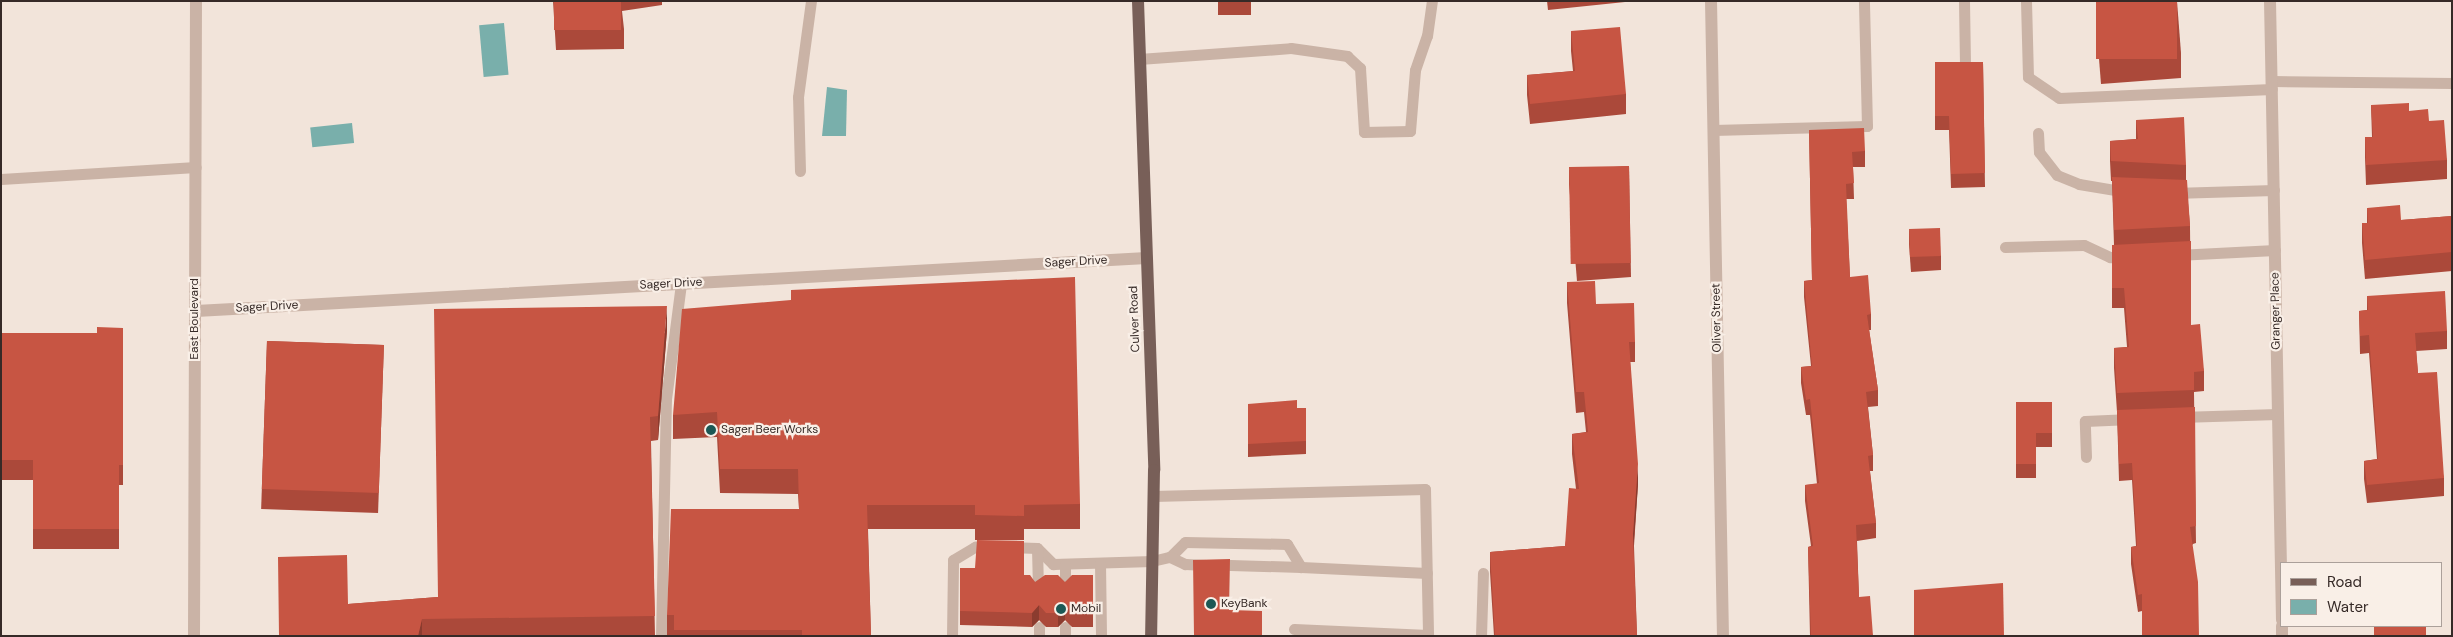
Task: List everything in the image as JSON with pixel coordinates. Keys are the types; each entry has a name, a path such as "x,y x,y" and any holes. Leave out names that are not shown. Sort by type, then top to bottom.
{"main road":[{"name":"Culver Road","path":"1138,1 1153,496 1151,636"}],"street":[{"name":"East Boulevard","path":"194,636 196,1"},
{"name":"Oliver Street","path":"1711,1 1723,636"},
{"name":"Granger Place","path":"2270,1 2281,562"},
{"name":"Sager Drive","path":"196,311 1147,258"}],"lane":[{"path":"800,171 798,97 810,1"},
{"path":"1139,59 1290,48 1347,56 1360,68 1364,132 1410,131 1415,70 1427,36 1432,1"},
{"path":"1713,130 1867,126 1864,1"},
{"path":"1964,1 1965,67"},
{"path":"2026,1 2028,77 2059,98 2272,85 2452,83"},
{"path":"2038,133 2039,152 2057,175 2079,184 2139,193"},
{"path":"1,179 196,167"},
{"path":"2158,193 2274,190"},
{"path":"2005,247 2084,245 2110,258 2139,256"},
{"path":"2167,255 2275,250"},
{"path":"661,636 666,399 681,284"},
{"path":"2171,418 2278,414"},
{"path":"2086,458 2085,421 2142,419"},
{"path":"1153,496 1425,490 1428,636 1294,629"},
{"path":"952,636 952,560 974,547 1037,548 1054,564 1065,564 1152,561 1170,557 1185,542 1287,544 1301,567"},
{"path":"1037,548 1038,589"},
{"path":"1170,557 1185,564 1206,565"},
{"path":"1100,563 1101,636"},
{"path":"1065,564 1065,589"},
{"path":"1230,565 1427,573"},
{"path":"1481,636 1483,573"}],"water":[{"path":"504,23 509,75 484,77 479,25"},
{"path":"827,87 847,90 846,136 822,136"},
{"path":"352,123 354,143 312,147 310,127"}],"building":[{"path":"554,1 621,1 621,30 554,30"},
{"path":"2096,1 2177,1 2177,59 2096,59"},
{"path":"1620,27 1626,94 1530,104 1527,75 1575,71 1571,31"},
{"path":"1935,62 1983,62 1985,173 1951,174 1949,116 1935,116"},
{"path":"2409,103 2409,111 2428,109 2429,121 2444,120 2447,160 2366,165 2365,137 2373,137 2371,105"},
{"path":"2184,117 2186,165 2111,161 2110,141 2138,139 2136,120"},
{"path":"1864,128 1865,151 1852,152 1854,183 1846,184 1850,277 1868,275 1871,314 1867,315 1878,390 1866,392 1873,455 1868,456 1876,523 1856,525 1859,597 1870,596 1873,636 1811,636 1808,547 1813,546 1805,485 1819,483 1810,399 1806,400 1801,367 1812,366 1804,281 1812,280 1809,130"},
{"path":"1629,166 1631,263 1571,264 1569,167"},
{"path":"2112,177 2187,180 2190,226 2114,230"},
{"path":"2400,205 2401,220 2452,216 2452,252 2365,260 2362,223 2368,223 2367,208"},
{"path":"1940,228 1941,256 1910,257 1909,229"},
{"path":"2191,241 2191,325 2200,324 2204,371 2194,372 2194,390 2117,393 2114,348 2129,347 2124,288 2112,288 2112,245"},
{"path":"1075,277 1080,504 1024,505 1024,516 975,515 975,505 867,505 871,636 802,636 802,630 674,630 674,615 667,615 671,509 799,509 798,469 720,469 717,412 673,415 682,309 791,300 791,290"},
{"path":"1595,281 1596,304 1634,303 1635,342 1629,342 1638,464 1633,534 1637,636 1495,636 1490,552 1565,546 1569,488 1579,489 1572,434 1588,432 1584,392 1576,392 1567,282"},
{"path":"2445,291 2447,331 2415,333 2418,373 2437,372 2444,478 2367,485 2364,461 2378,459 2369,335 2360,336 2359,311 2368,310 2367,296"},
{"path":"667,306 658,416 650,417 655,616 422,619 418,636 279,636 278,557 347,555 348,604 438,597 434,309"},
{"path":"97,327 123,328 123,465 119,465 119,529 33,529 33,460 1,460 1,333 97,333"},
{"path":"267,341 384,345 379,493 262,489"},
{"path":"1297,400 1297,408 1306,408 1306,441 1248,444 1248,404"},
{"path":"2016,402 2052,402 2052,433 2036,433 2036,464 2016,464"},
{"path":"2195,407 2196,526 2190,527 2198,582 2199,636 2142,636 2142,594 2138,595 2131,547 2137,546 2132,463 2119,464 2117,410"},
{"path":"977,540 1024,541 1024,575 1030,575 1035,582 1045,575 1058,575 1065,582 1072,575 1093,575 1093,613 1072,613 1065,605 1058,613 1046,613 1039,605 1032,613 960,611 960,568 975,568"},
{"name":"KeyBank","path":"1230,559 1229,610 1262,611 1262,636 1194,636 1193,560"},
{"path":"2003,583 2004,636 1914,636 1914,590"},
{"path":"2374,627 2426,627 2426,636 2374,636"}],"place":[{"name":"Sager Beer Works","path":"711,430"},
{"name":"KeyBank","path":"1211,604"},
{"name":"Mobil","path":"1061,609"}]}
